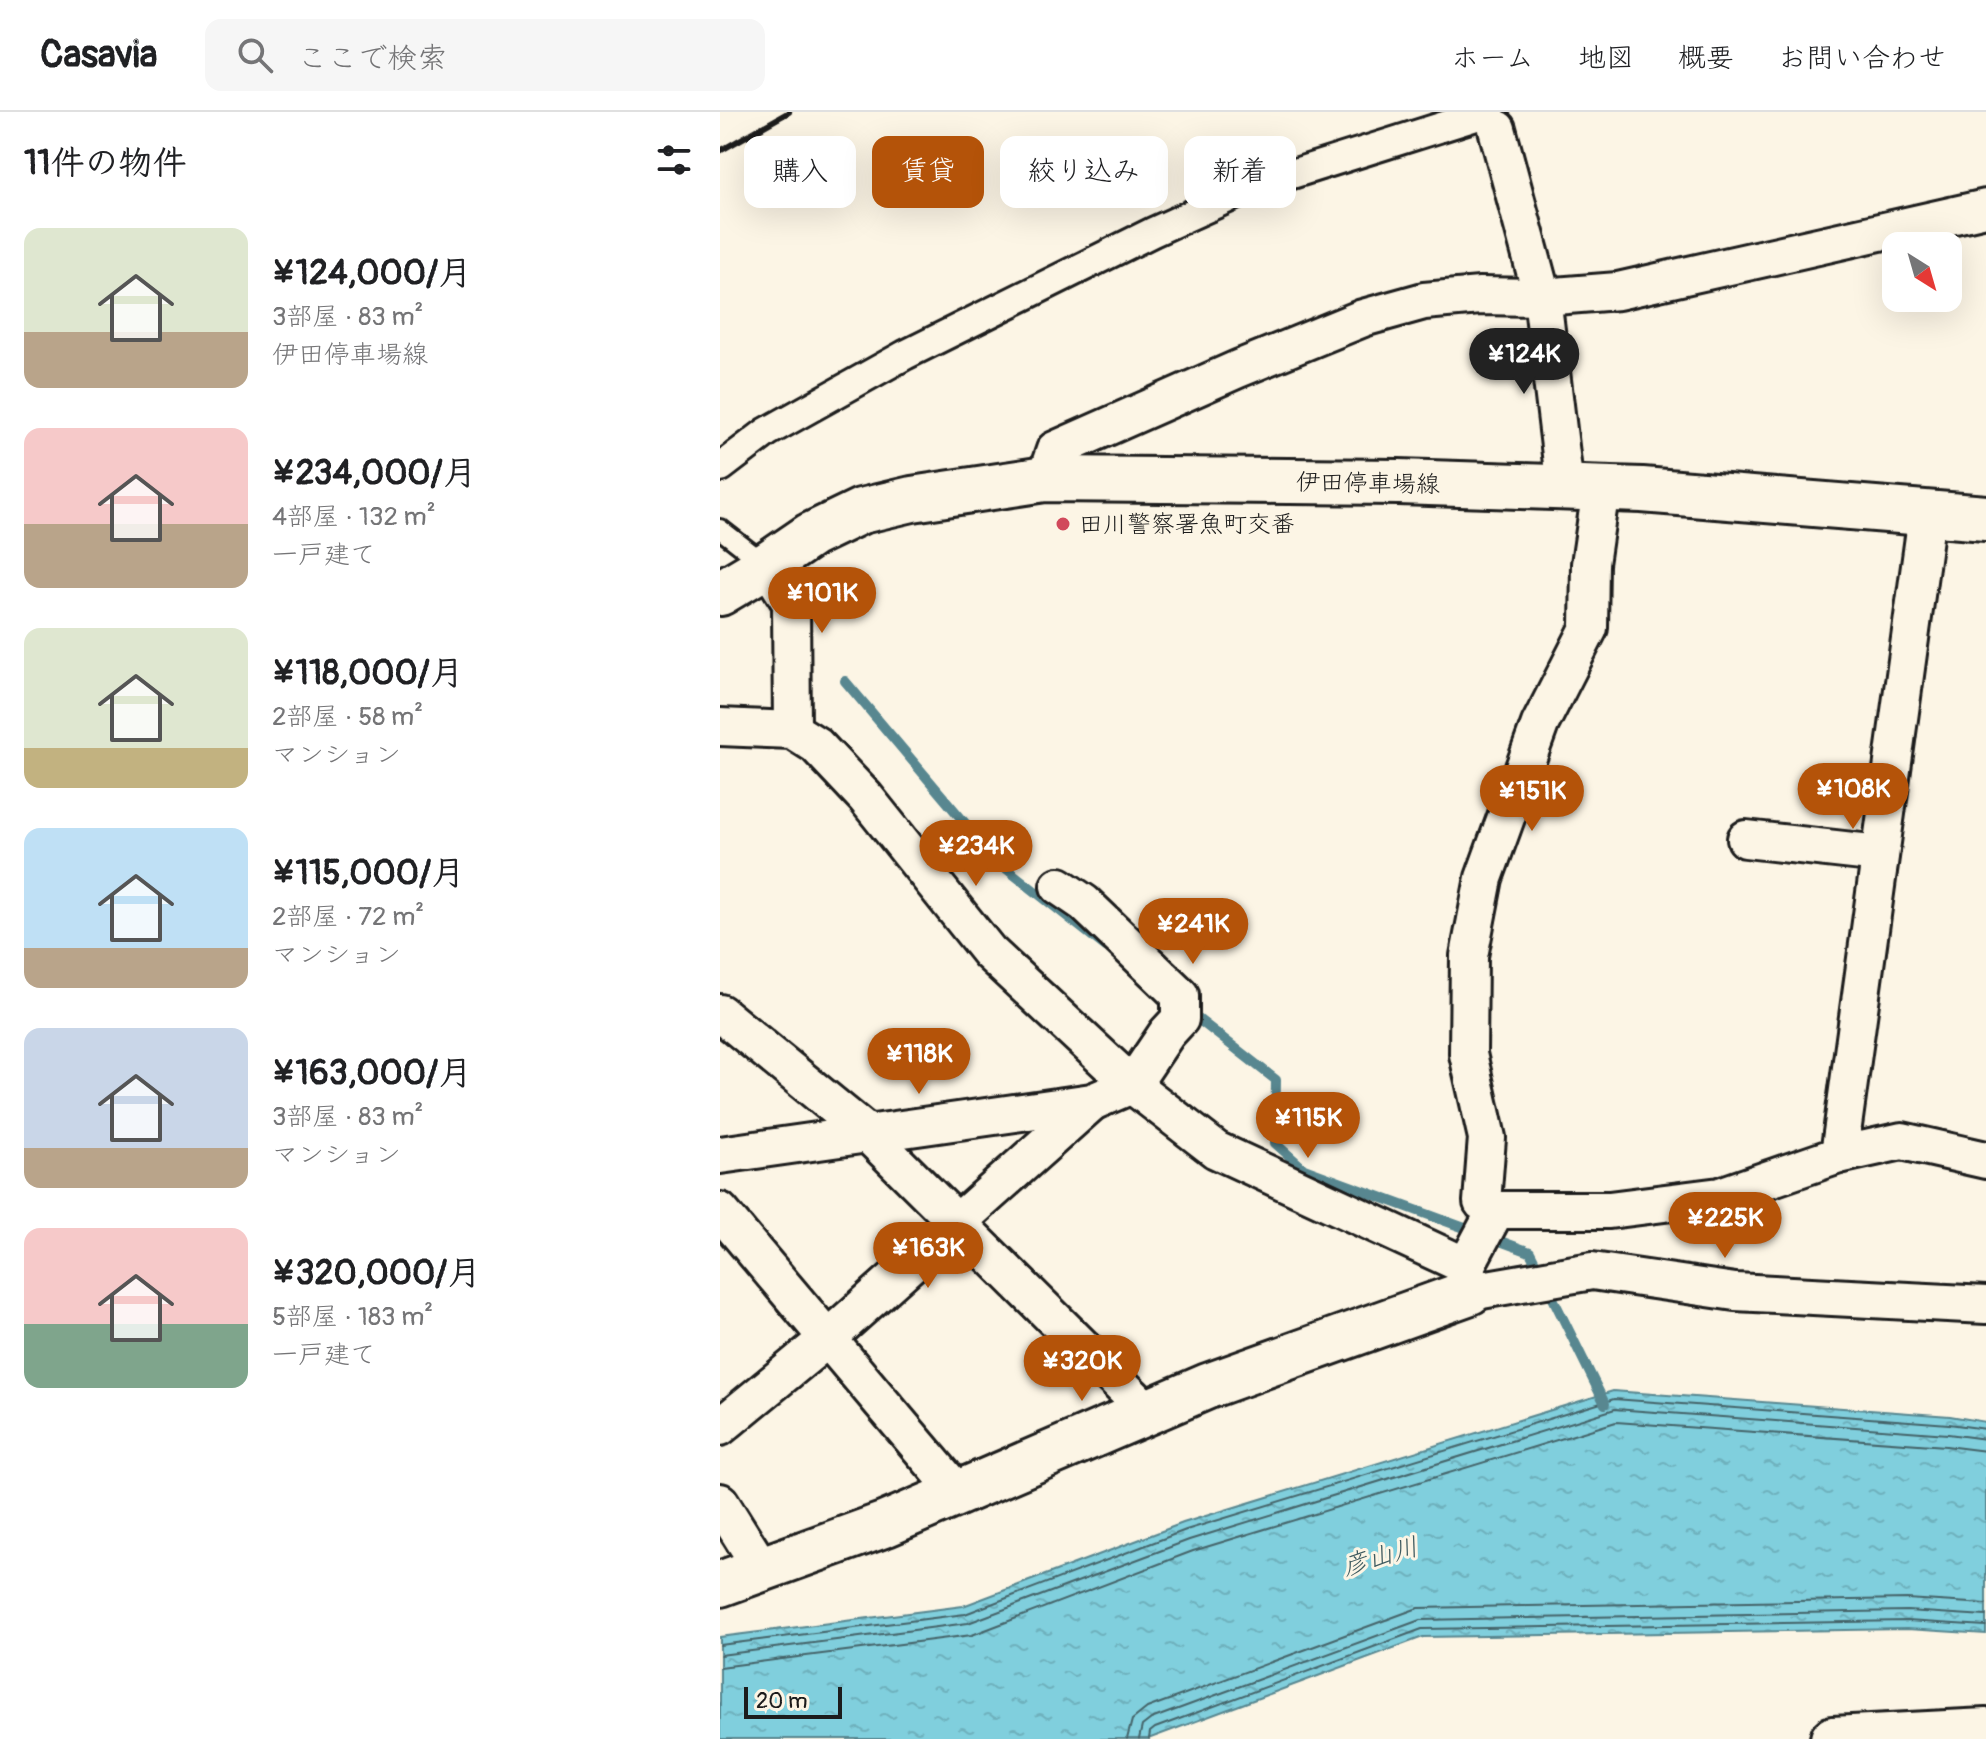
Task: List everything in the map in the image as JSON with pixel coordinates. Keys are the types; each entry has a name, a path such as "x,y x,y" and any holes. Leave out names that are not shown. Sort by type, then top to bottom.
{"main road":[{"name":"伊田停車場線","path":"720,593 811,535 861,511 912,499 1045,479 1399,482 1583,488 1986,518"},
{"path":"720,1584 886,1524 1469,1270"},
{"path":"1833,1739 1986,1731"}],"street":[{"path":"721,467 767,432 905,355 1153,232 1257,185 1493,120 1542,297 1583,488 1590,564 1589,628 1540,724 1484,878 1469,956 1468,1054 1487,1138 1482,1202 1494,1212 1609,1210 1720,1196 1839,1155 1902,1141 1986,1160"},
{"path":"1045,479 1055,450 1363,318 1424,301 1618,291 1986,208"},
{"path":"1839,1155 1927,515"},
{"path":"767,565 791,603 792,730"},
{"path":"720,727 792,730 816,745 866,798 989,952 1132,1085 1216,1150 1469,1270 1592,1271 1735,1292 1986,1305"},
{"path":"1746,839 1880,854"},
{"path":"720,1155 1092,1102 1132,1085 1180,1019 1180,995 1084,903 1059,886"},
{"path":"720,1013 868,1134 1148,1412"},
{"path":"720,1427 827,1339 1092,1102"},
{"path":"720,1211 958,1493"},
{"path":"1469,1270 1494,1212"},
{"path":"720,1502 762,1569"}],"lane":[{"path":"720,529 767,565"}],"water":[{"name":"彦山川","path":"1613,1391 1950,1416 1986,1422 1986,1634 1907,1629 1423,1637 1148,1739 720,1739 720,1637 963,1606 1183,1523"}],"waterway":[{"path":"845,681 998,862 1106,947"},
{"path":"1188,1011 1276,1080 1275,1143 1304,1169 1530,1252 1540,1272"},
{"path":"1547,1286 1605,1404"}],"railway":[{"path":"720,151 789,112"}],"place":[{"name":"田川警察署魚町交番","path":"1063,524"}]}
